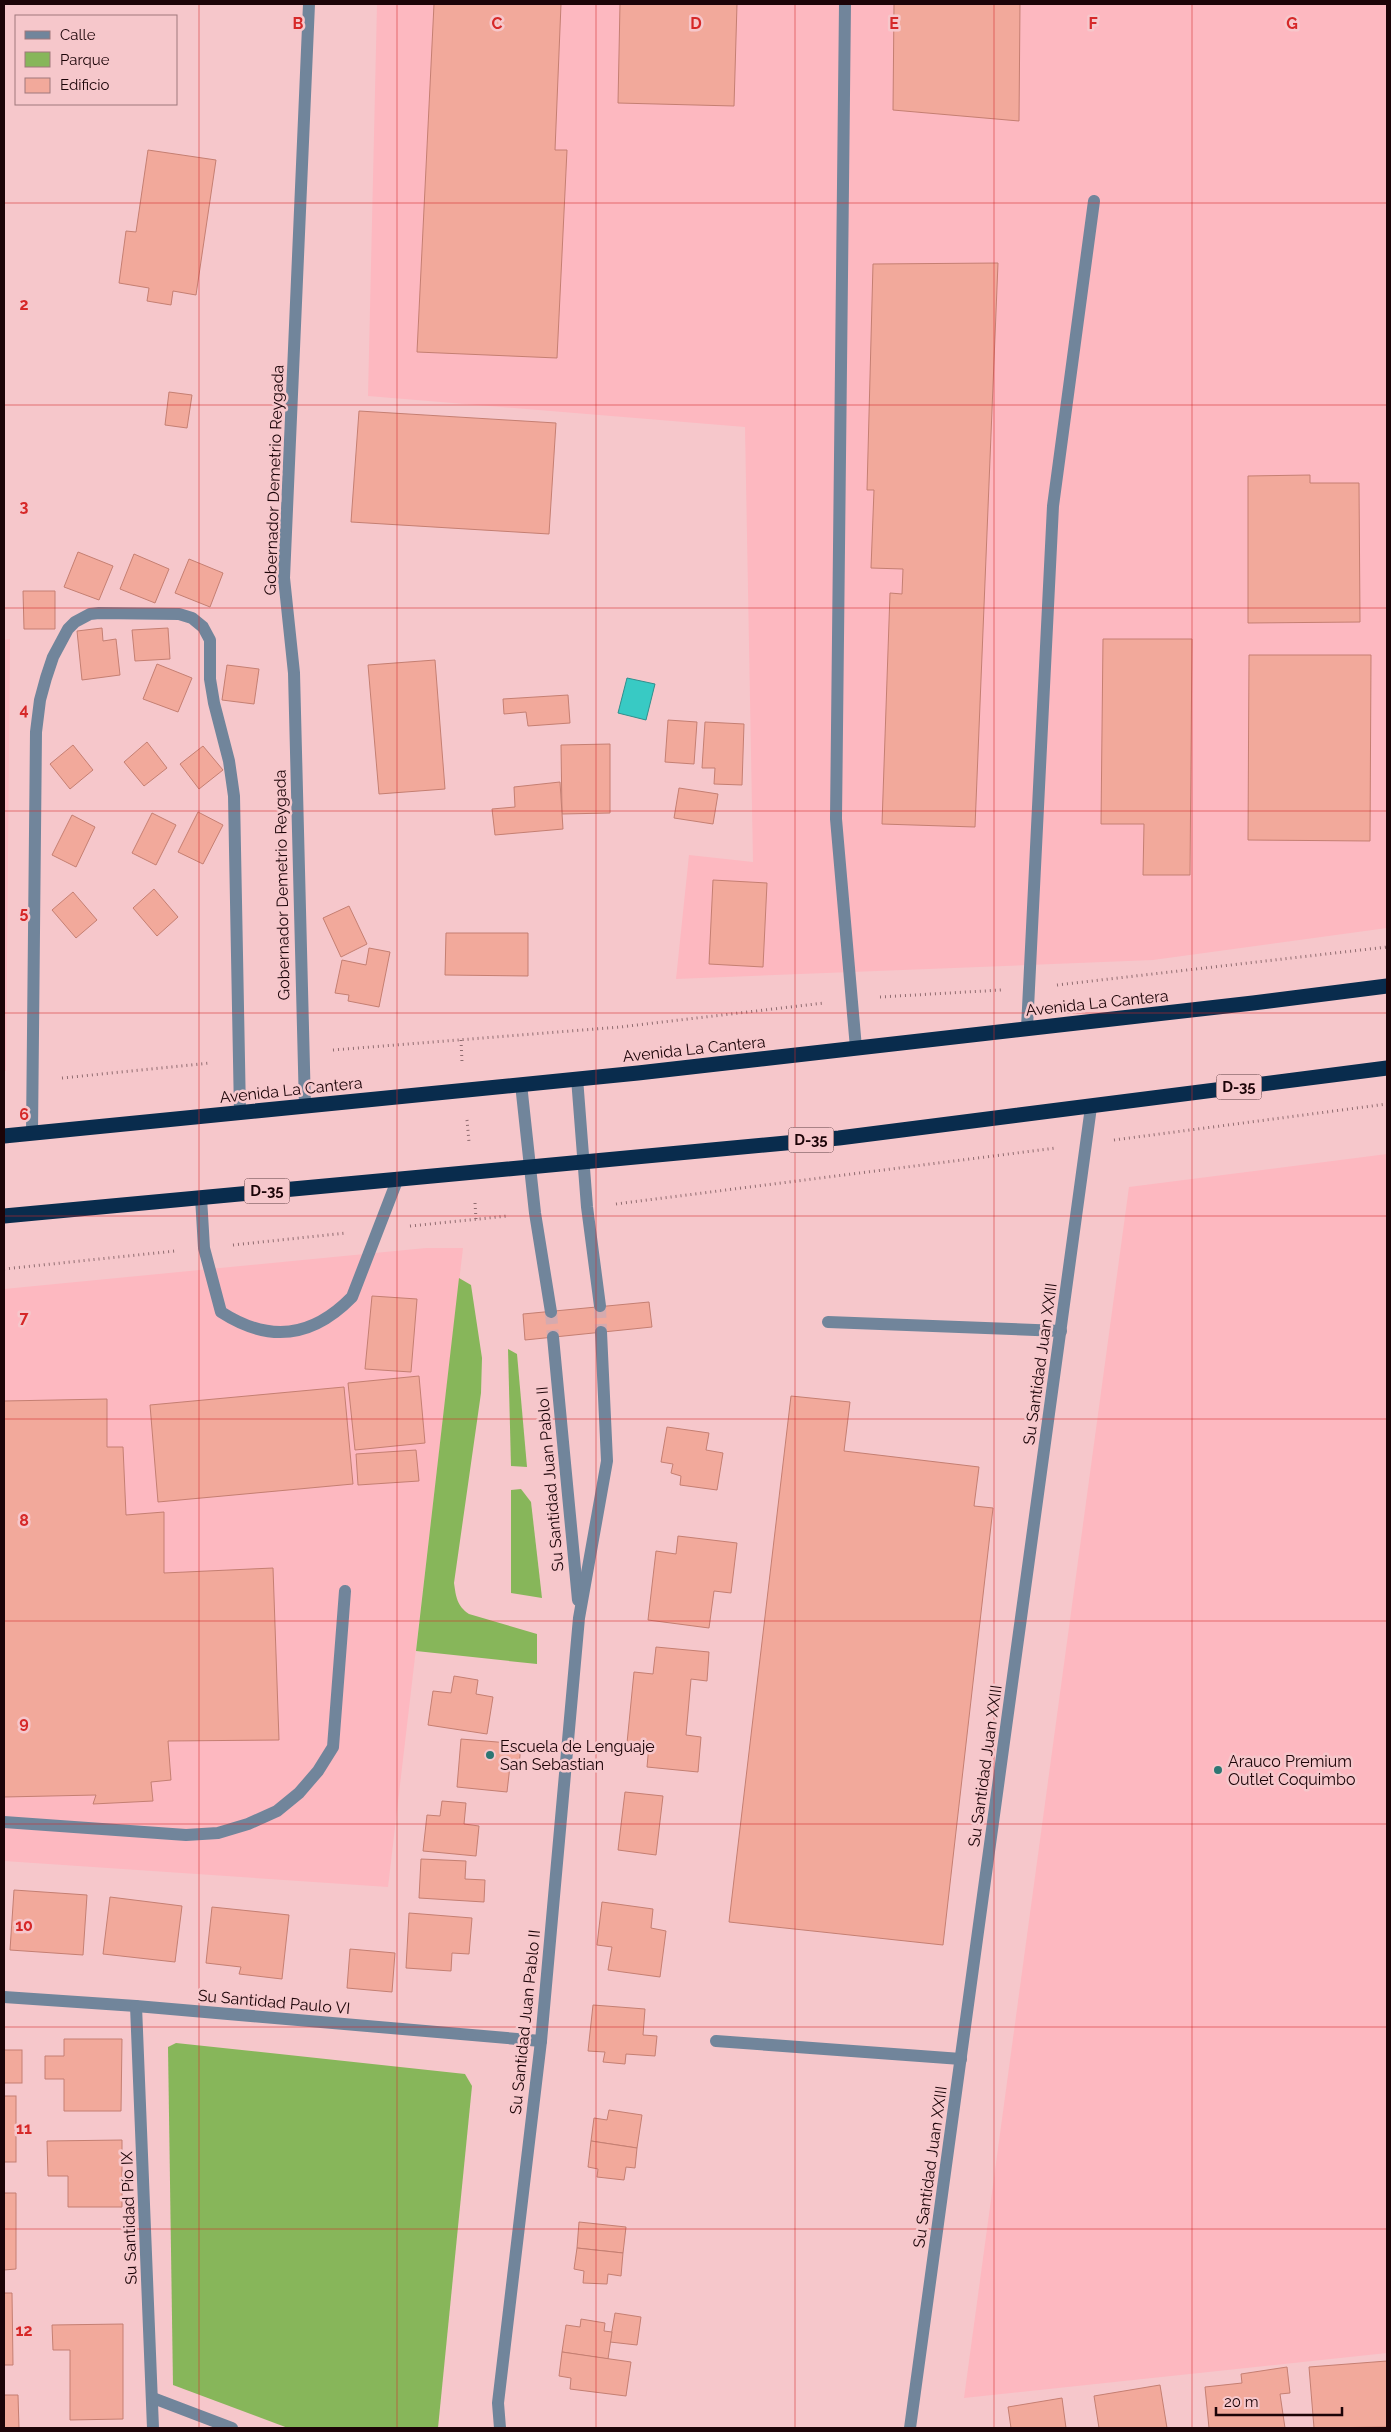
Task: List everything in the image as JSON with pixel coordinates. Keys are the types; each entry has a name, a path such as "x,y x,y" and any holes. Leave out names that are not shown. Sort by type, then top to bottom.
{"highway":[{"name":"Avenida La Cantera","path":"4,1136 305,1107 856,1048 1387,986"},
{"name":"D-35","path":"4,1216 839,1138 1387,1068"}],"street":[{"name":"Gobernador Demetrio Reygada","path":"305,1107 294,673 284,578 308,4"},
{"path":"844,4 836,818 856,1048"},
{"path":"1027,1028 1054,506 1094,201"},
{"path":"32,1133 36,732 40,700 53,657 68,629 75,622 90,614 179,614 192,618 203,627 210,640 210,679 214,703 229,761 234,796 240,1113"},
{"path":"577,1078 587,1208 600,1306"},
{"path":"521,1084 535,1213 551,1312"},
{"name":"Su Santidad Juan XXIII","path":"910,2428 1091,1107"},
{"path":"201,1197 204,1248 221,1312 238,1323 258,1330 279,1332 300,1330 319,1323 337,1312 352,1297 380,1230 398,1178"},
{"path":"828,1322 1061,1331"},
{"name":"Su Santidad Juan Pablo II","path":"500,2428 498,2403 541,2041 579,1618 607,1462 601,1332"},
{"name":"Su Santidad Juan Pablo II","path":"553,1337 579,1618"},
{"path":"4,1822 186,1835 218,1834 248,1824 276,1811 299,1793 312,1778 333,1747 345,1592"},
{"name":"Su Santidad Paulo VI","path":"4,1997 136,2006 541,2041"},
{"name":"Su Santidad Pío IX","path":"136,2006 153,2428"},
{"path":"716,2041 961,2059"},
{"path":"153,2398 232,2428"}],"path":[{"path":"303,1053 620,1027 851,999 1030,988 1387,947"},
{"path":"461,1040 476,1219"},
{"path":"32,1082 239,1060"},
{"path":"587,1208 1387,1104"},
{"path":"4,1269 535,1213"}],"shaded area":[{"path":"377,4 1387,4 1387,928 1153,960 676,979 689,855 753,862 745,427 368,396"},
{"path":"10,639 6,1071 4,1071 4,640"},
{"name":"Arauco Premium Outlet Coquimbo","path":"1387,1154 1387,2353 964,2398 1129,1187"},
{"path":"426,1248 463,1248 388,1887 4,1861 4,1289"}],"green space":[{"path":"459,1278 471,1285 482,1358 481,1393 454,1583 456,1593 458,1601 469,1614 537,1634 537,1664 416,1651"},
{"path":"508,1349 517,1354 527,1467 511,1466"},
{"path":"521,1489 531,1502 542,1598 511,1593 511,1490"},
{"path":"176,2043 465,2074 472,2086 438,2428 288,2428 173,2385 168,2047"}],"water":[{"path":"627,678 655,684 646,720 618,713"}],"building":[{"path":"434,4 561,4 555,150 567,150 557,358 417,352"},
{"path":"620,4 737,4 734,106 618,103"},
{"path":"894,4 1020,4 1019,121 893,110"},
{"path":"148,150 216,160 196,295 173,291 171,305 147,301 149,288 119,283 126,231 136,232"},
{"path":"998,263 975,827 882,824 890,593 902,594 903,569 871,568 874,490 867,490 873,264"},
{"path":"169,392 192,395 187,428 165,425"},
{"path":"359,411 556,423 549,534 351,522"},
{"path":"1310,475 1310,483 1359,483 1360,622 1248,623 1248,476"},
{"path":"78,552 113,566 99,600 64,587"},
{"path":"134,554 169,569 155,603 120,589"},
{"path":"189,559 223,573 210,607 175,593"},
{"path":"23,591 55,591 55,629 24,629"},
{"path":"102,628 103,641 116,639 120,675 82,680 77,631"},
{"path":"168,628 170,659 135,661 132,630"},
{"path":"1103,639 1192,639 1190,875 1143,875 1144,824 1101,824"},
{"path":"1249,655 1371,655 1370,841 1248,840"},
{"path":"435,660 445,789 379,794 368,665"},
{"path":"157,664 192,678 178,712 143,699"},
{"path":"227,665 259,669 254,704 222,700"},
{"path":"568,695 570,723 528,726 526,712 504,714 503,699"},
{"path":"668,720 697,722 694,764 665,762"},
{"path":"705,722 744,724 742,785 714,784 715,768 702,768"},
{"path":"147,742 167,768 144,786 124,762"},
{"path":"610,744 610,813 562,814 561,745"},
{"path":"73,745 93,770 70,789 50,764"},
{"path":"203,746 223,770 199,789 180,764"},
{"path":"560,782 563,829 495,835 492,809 515,807 514,787"},
{"path":"679,788 718,794 713,824 674,818"},
{"path":"198,812 223,825 203,864 178,852"},
{"path":"152,813 176,825 156,865 132,853"},
{"path":"72,815 95,827 76,867 52,855"},
{"path":"713,880 767,883 763,967 709,964"},
{"path":"154,889 178,917 157,936 133,908"},
{"path":"73,892 97,920 76,938 52,910"},
{"path":"349,906 367,944 341,957 323,918"},
{"path":"446,933 528,933 528,976 445,975"},
{"path":"369,948 390,952 379,1007 348,1001 349,995 335,993 342,960 366,965"},
{"path":"372,1296 417,1299 411,1372 365,1369"},
{"path":"649,1302 652,1327 525,1340 523,1314"},
{"path":"419,1376 425,1443 355,1450 348,1383"},
{"path":"344,1387 353,1484 158,1502 150,1405"},
{"path":"791,1396 850,1402 844,1451 979,1467 974,1506 993,1508 943,1945 729,1922"},
{"path":"107,1399 107,1447 123,1447 126,1515 164,1512 164,1573 273,1568 279,1740 168,1741 171,1780 151,1782 153,1801 93,1804 96,1795 4,1797 4,1401"},
{"path":"667,1427 709,1433 706,1450 723,1453 717,1490 680,1485 681,1476 671,1473 673,1464 661,1462"},
{"path":"416,1450 419,1481 358,1485 356,1454"},
{"path":"678,1536 737,1543 731,1593 714,1591 709,1628 648,1620 656,1551 676,1554"},
{"path":"656,1647 709,1652 707,1681 691,1679 686,1735 701,1737 698,1772 647,1767 649,1745 627,1743 634,1672 653,1674"},
{"path":"454,1676 478,1680 476,1694 493,1697 487,1734 428,1725 433,1691 451,1693"},
{"name":"Escuela de Lenguaje San Sebastian","path":"461,1739 521,1744 519,1767 510,1766 507,1792 457,1787"},
{"path":"625,1792 663,1796 656,1855 618,1850"},
{"path":"442,1801 466,1803 464,1824 479,1826 476,1856 423,1851 427,1815 440,1816"},
{"path":"421,1859 466,1861 465,1879 485,1880 484,1902 419,1898"},
{"path":"14,1890 87,1895 83,1955 10,1950"},
{"path":"110,1897 182,1906 175,1962 103,1954"},
{"path":"602,1902 653,1909 651,1928 666,1931 660,1977 608,1970 612,1947 597,1945"},
{"path":"212,1907 289,1915 282,1979 239,1974 241,1967 206,1963"},
{"path":"409,1913 472,1918 469,1954 452,1953 451,1971 406,1968"},
{"path":"350,1949 395,1953 392,1992 347,1988"},
{"path":"593,2005 645,2009 643,2035 657,2036 655,2056 626,2054 625,2064 603,2062 605,2052 588,2051"},
{"path":"64,2039 122,2039 121,2111 64,2111 64,2079 45,2079 45,2056 64,2056"},
{"path":"4,2050 22,2050 22,2083 4,2083"},
{"path":"4,2096 16,2096 16,2162 4,2162"},
{"path":"609,2110 642,2115 637,2148 591,2141 594,2118 607,2120"},
{"path":"122,2140 122,2207 68,2207 68,2176 48,2176 47,2141"},
{"path":"591,2141 637,2148 635,2168 626,2167 624,2180 597,2177 598,2169 588,2167"},
{"path":"4,2193 16,2193 16,2269 4,2270"},
{"path":"579,2222 626,2227 623,2253 577,2248"},
{"path":"577,2248 623,2253 621,2276 608,2274 607,2284 583,2283 584,2271 574,2269"},
{"path":"4,2293 12,2293 13,2365 4,2365"},
{"path":"615,2313 641,2317 637,2345 610,2342"},
{"path":"581,2319 605,2323 604,2331 612,2332 608,2359 562,2352 566,2325 580,2327"},
{"path":"123,2324 123,2419 70,2420 70,2350 53,2350 52,2325"},
{"path":"562,2352 631,2362 626,2396 570,2389 571,2378 559,2376"},
{"path":"1387,2361 1387,2427 1314,2428 1309,2367"},
{"path":"1287,2367 1290,2393 1280,2394 1285,2428 1209,2428 1205,2387 1242,2383 1241,2374"},
{"path":"1160,2385 1167,2428 1099,2428 1094,2396"},
{"path":"4,2395 18,2395 19,2428 4,2428"},
{"path":"1062,2398 1066,2428 1011,2428 1008,2407"}],"tunnel":[{"path":"600,1306 601,1332"},
{"path":"551,1312 553,1337"}],"place":[{"name":"Escuela de Lenguaje San Sebastian","path":"490,1755"},
{"name":"Arauco Premium Outlet Coquimbo","path":"1218,1770"}]}
